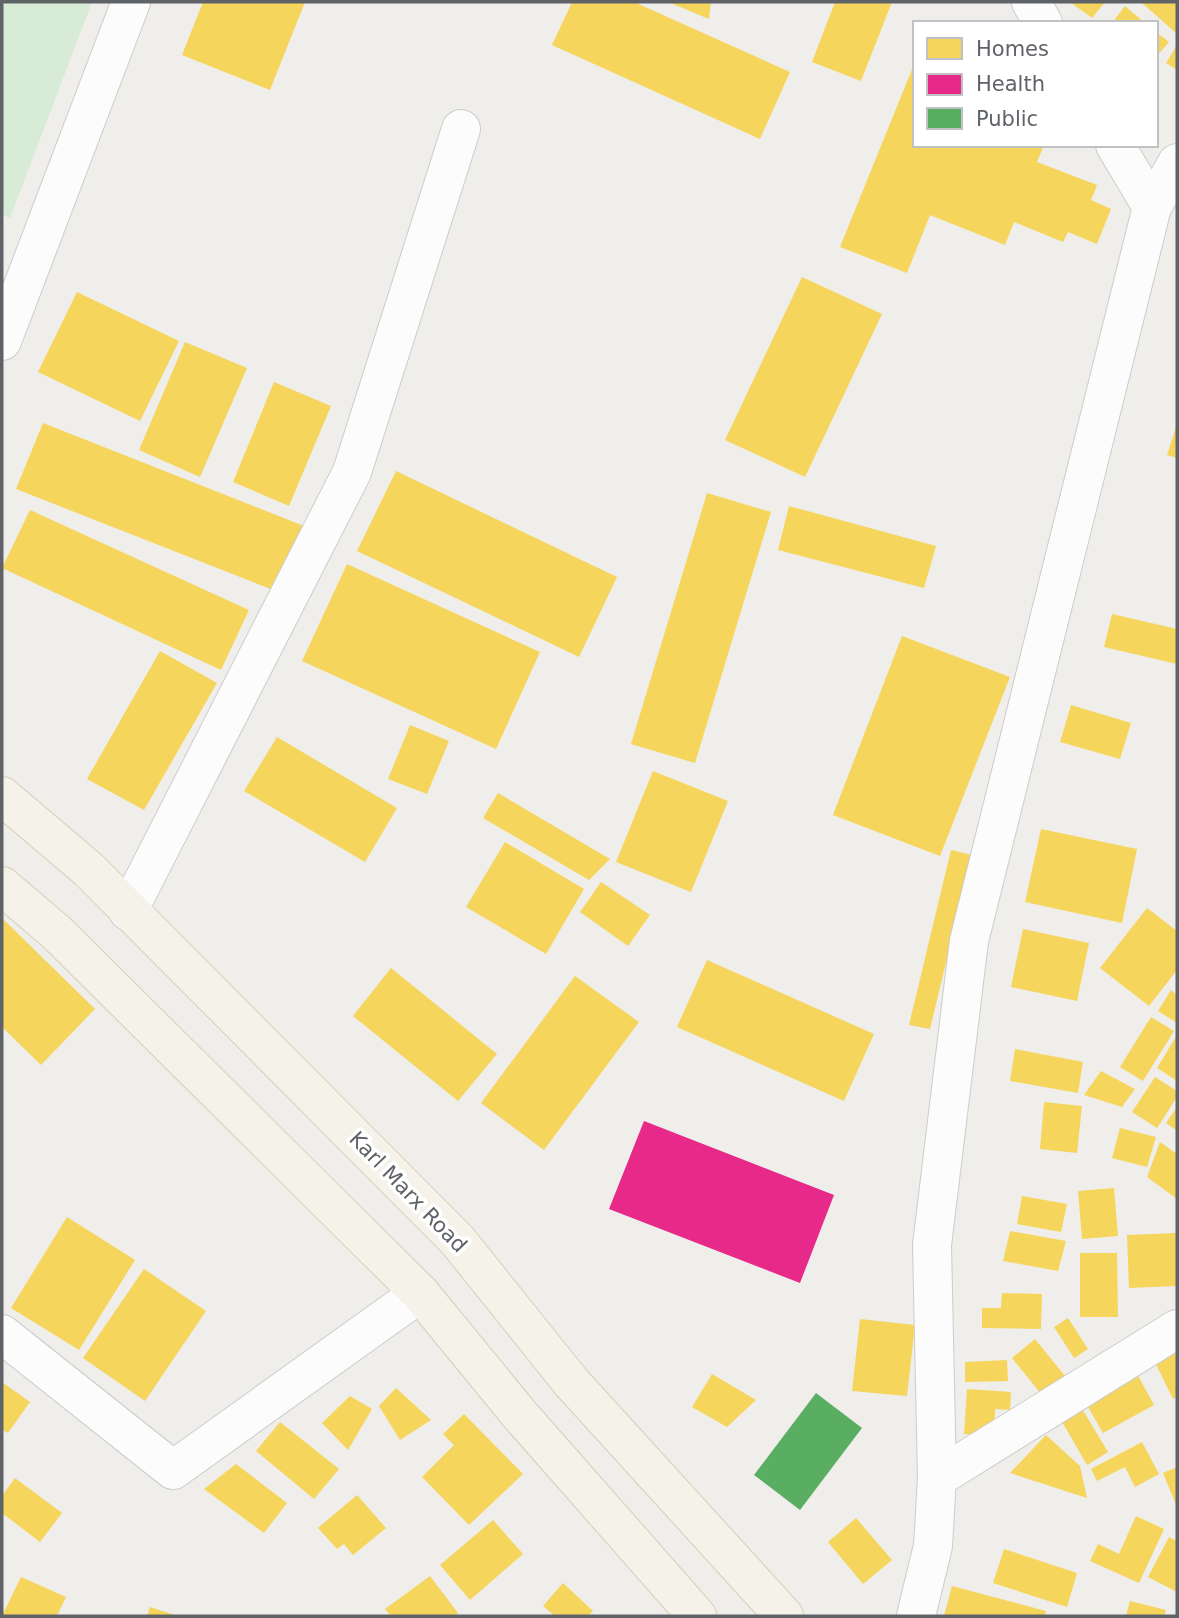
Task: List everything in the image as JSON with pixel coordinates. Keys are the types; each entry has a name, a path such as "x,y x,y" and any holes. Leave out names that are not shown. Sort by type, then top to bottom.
{"main road":[{"name":"Karl Marx Road","path":"2,796 88,869 458,1241 571,1382 784,1616"},
{"path":"2,886 56,932 420,1293 520,1415 697,1616"}],"street":[{"path":"2,341 131,2"},
{"path":"1031,2 1042,21"},
{"path":"128,911 352,472 461,129"},
{"path":"1116,147 1152,207"},
{"path":"916,1616 933,1546 937,1478 932,1245 969,942 1152,207 1177,163"},
{"path":"2,1334 173,1470 420,1293"},
{"path":"937,1478 1177,1329"}],"green space":[{"path":"2,2 92,2 10,218 2,215"}],"building: Homes":[{"path":"203,2 305,2 270,90 182,55"},
{"path":"572,2 634,2 790,72 760,139 552,45"},
{"path":"668,2 711,2 709,19"},
{"path":"835,2 892,2 861,81 812,62"},
{"path":"1070,2 1105,2 1092,18"},
{"path":"1141,2 1177,2 1177,34"},
{"path":"1125,6 1143,21 1114,21"},
{"path":"1158,34 1169,42 1158,55"},
{"path":"1177,45 1177,70 1166,63"},
{"path":"913,67 913,147 1043,147 1037,162 1097,185 1091,200 1111,209 1097,244 1068,232 1063,242 1014,222 1005,245 930,215 907,273 840,247"},
{"path":"802,277 882,314 805,477 725,440"},
{"path":"77,292 179,341 140,421 38,372"},
{"path":"185,342 247,368 200,477 139,450"},
{"path":"274,382 331,406 289,506 233,482"},
{"path":"43,423 304,526 278,592 16,489"},
{"path":"1177,424 1177,458 1167,455"},
{"path":"396,471 617,577 579,657 357,551"},
{"path":"707,493 771,512 695,763 631,744"},
{"path":"789,506 936,546 924,588 778,550"},
{"path":"30,510 249,610 221,670 2,568"},
{"path":"347,564 540,652 496,749 302,661"},
{"path":"1112,614 1177,629 1177,664 1104,647"},
{"path":"902,636 1010,677 940,856 833,815"},
{"path":"160,651 217,683 144,810 87,779"},
{"path":"1071,705 1131,723 1120,759 1060,742"},
{"path":"410,725 449,741 427,794 388,779"},
{"path":"277,737 397,808 365,862 244,791"},
{"path":"653,771 728,801 691,892 616,862"},
{"path":"498,793 610,859 589,880 483,818"},
{"path":"1041,829 1137,849 1122,923 1025,902"},
{"path":"505,842 584,889 546,954 466,907"},
{"path":"951,850 972,855 930,1029 909,1025"},
{"path":"601,882 650,915 628,946 580,912"},
{"path":"1147,908 1177,931 1177,970 1149,1006 1100,968"},
{"path":"2,918 95,1009 41,1065 2,1027"},
{"path":"1023,929 1089,943 1077,1001 1011,987"},
{"path":"707,960 874,1034 844,1101 677,1027"},
{"path":"391,968 497,1054 458,1101 353,1016"},
{"path":"575,976 639,1022 544,1150 481,1103"},
{"path":"1171,990 1177,995 1177,1023 1158,1011"},
{"path":"1151,1017 1174,1031 1143,1081 1120,1067"},
{"path":"1177,1035 1177,1081 1157,1068"},
{"path":"1015,1049 1083,1062 1078,1093 1010,1081"},
{"path":"1101,1071 1135,1089 1122,1107 1084,1095"},
{"path":"1155,1077 1177,1091 1177,1097 1157,1128 1132,1112"},
{"path":"1044,1102 1082,1106 1077,1153 1040,1149"},
{"path":"1177,1107 1177,1131 1166,1123"},
{"path":"1120,1128 1156,1137 1147,1167 1112,1158"},
{"path":"1160,1142 1177,1154 1177,1199 1147,1177"},
{"path":"1114,1188 1118,1236 1082,1239 1078,1191"},
{"path":"1022,1196 1067,1204 1061,1232 1017,1224"},
{"path":"67,1217 135,1260 79,1350 11,1308"},
{"path":"1010,1231 1066,1241 1058,1271 1003,1261"},
{"path":"1177,1233 1177,1286 1129,1288 1127,1235"},
{"path":"1080,1253 1117,1253 1118,1317 1080,1317"},
{"path":"144,1269 206,1311 145,1401 83,1358"},
{"path":"1002,1293 1042,1294 1041,1329 982,1328 982,1308 1001,1308"},
{"path":"1068,1318 1088,1349 1074,1358 1054,1327"},
{"path":"860,1319 915,1325 907,1396 852,1391"},
{"path":"1035,1339 1065,1376 1042,1395 1012,1358"},
{"path":"1177,1351 1177,1397 1173,1399 1151,1354"},
{"path":"1007,1360 1008,1381 965,1382 965,1362"},
{"path":"1135,1370 1154,1405 1103,1433 1083,1398"},
{"path":"712,1374 756,1400 727,1427 692,1407"},
{"path":"2,1382 30,1402 8,1433 2,1429"},
{"path":"396,1388 431,1420 400,1440 379,1406"},
{"path":"967,1389 1011,1392 1010,1410 995,1409 994,1436 964,1434"},
{"path":"350,1396 372,1409 348,1450 322,1423"},
{"path":"1081,1407 1108,1452 1087,1465 1057,1413"},
{"path":"464,1414 523,1474 469,1525 422,1477 454,1445 443,1434"},
{"path":"280,1422 339,1469 314,1499 256,1451"},
{"path":"1046,1435 1080,1466 1087,1498 1010,1473"},
{"path":"1142,1442 1159,1474 1135,1487 1125,1467 1097,1481 1091,1469"},
{"path":"236,1464 287,1503 264,1533 204,1489"},
{"path":"1177,1467 1177,1507 1163,1473"},
{"path":"15,1478 62,1513 40,1542 2,1513 2,1496"},
{"path":"357,1495 386,1528 353,1555 344,1544 337,1549 318,1528"},
{"path":"1136,1516 1164,1529 1139,1583 1090,1561 1098,1544 1119,1554"},
{"path":"856,1518 892,1560 863,1584 828,1542"},
{"path":"493,1520 523,1554 470,1600 440,1565"},
{"path":"1169,1537 1177,1541 1177,1592 1148,1577"},
{"path":"1004,1549 1077,1573 1067,1607 993,1583"},
{"path":"430,1576 458,1613 455,1616 391,1616 385,1609"},
{"path":"21,1577 66,1597 57,1616 2,1616"},
{"path":"563,1583 593,1611 588,1616 555,1616 543,1606"},
{"path":"952,1586 1046,1611 1045,1616 944,1616"},
{"path":"1130,1601 1166,1610 1164,1616 1126,1616"},
{"path":"150,1607 178,1616 147,1616"}],"building: Health":[{"path":"644,1121 834,1195 800,1283 609,1209"}],"building: Public":[{"path":"816,1393 862,1428 800,1510 754,1475"}]}
